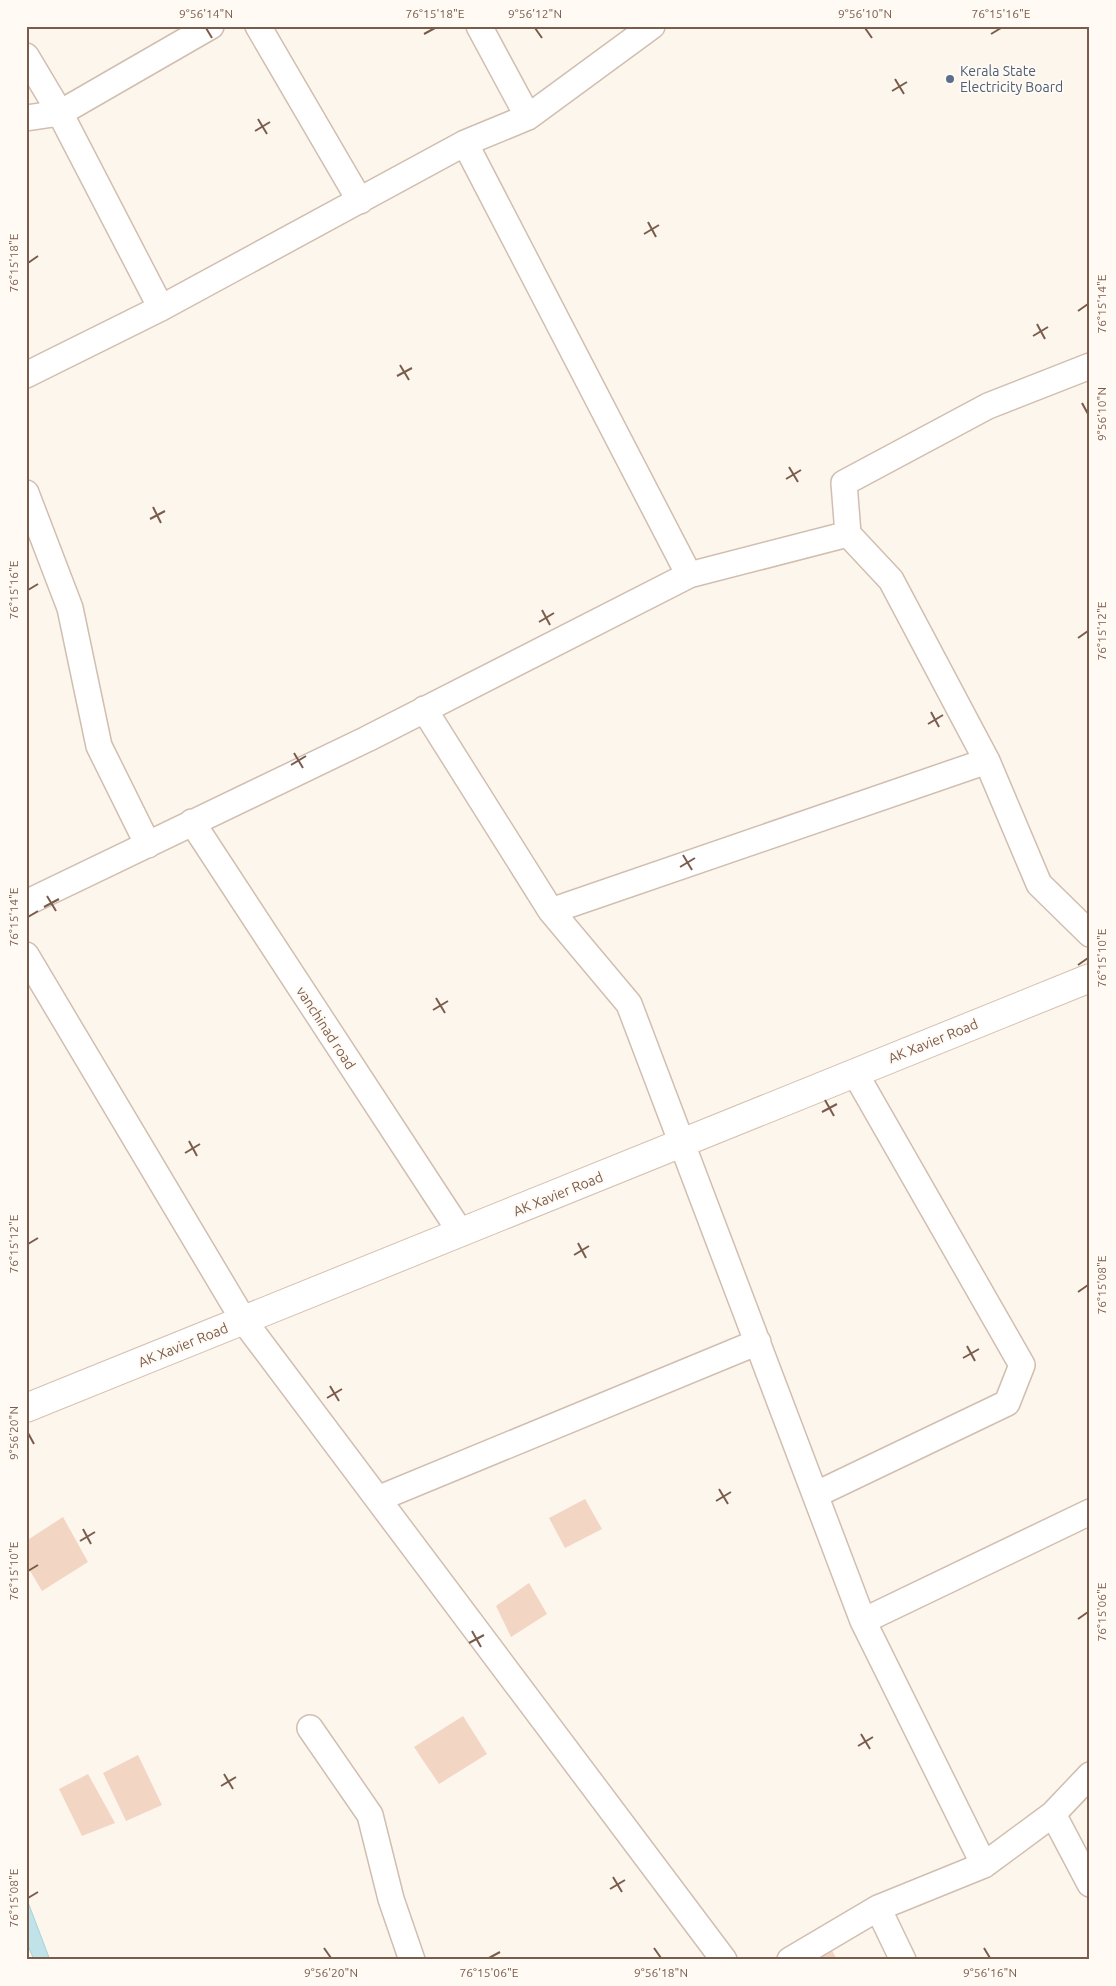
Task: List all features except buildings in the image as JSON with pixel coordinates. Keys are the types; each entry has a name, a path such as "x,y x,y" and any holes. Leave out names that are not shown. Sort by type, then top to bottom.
{"main road":[{"name":"AK Xavier Road","path":"26,1408 1090,978"}],"street":[{"path":"26,118 60,113 211,26"},
{"path":"258,26 360,200"},
{"path":"479,26 528,117"},
{"path":"26,375 162,308 465,143 528,117 652,26"},
{"path":"26,56 60,113 162,308"},
{"path":"465,143 689,575"},
{"path":"1090,366 988,406 844,483 848,534 892,580 987,762 1039,884 1090,934"},
{"path":"26,494 70,608 99,746 148,845"},
{"path":"26,903 424,710 689,575 848,534"},
{"path":"424,710 551,911 630,1004 817,1494 863,1621 984,1865"},
{"path":"551,911 987,762"},
{"name":"vanchinad road","path":"192,822 460,1233"},
{"path":"26,955 244,1321 380,1498 724,1960"},
{"path":"817,1494 1008,1403 1022,1365 856,1073"},
{"path":"380,1498 758,1342"},
{"path":"863,1621 1090,1512"},
{"path":"310,1728 370,1815 390,1899 412,1960"},
{"path":"790,1960 878,1908 984,1865 1053,1814 1090,1775"},
{"path":"1053,1814 1090,1884"},
{"path":"878,1908 903,1960"}],"water":[{"path":"26,1897 50,1960 34,1960 26,1941"}],"place":[{"name":"Kerala State Electricity Board","path":"950,79"}]}
